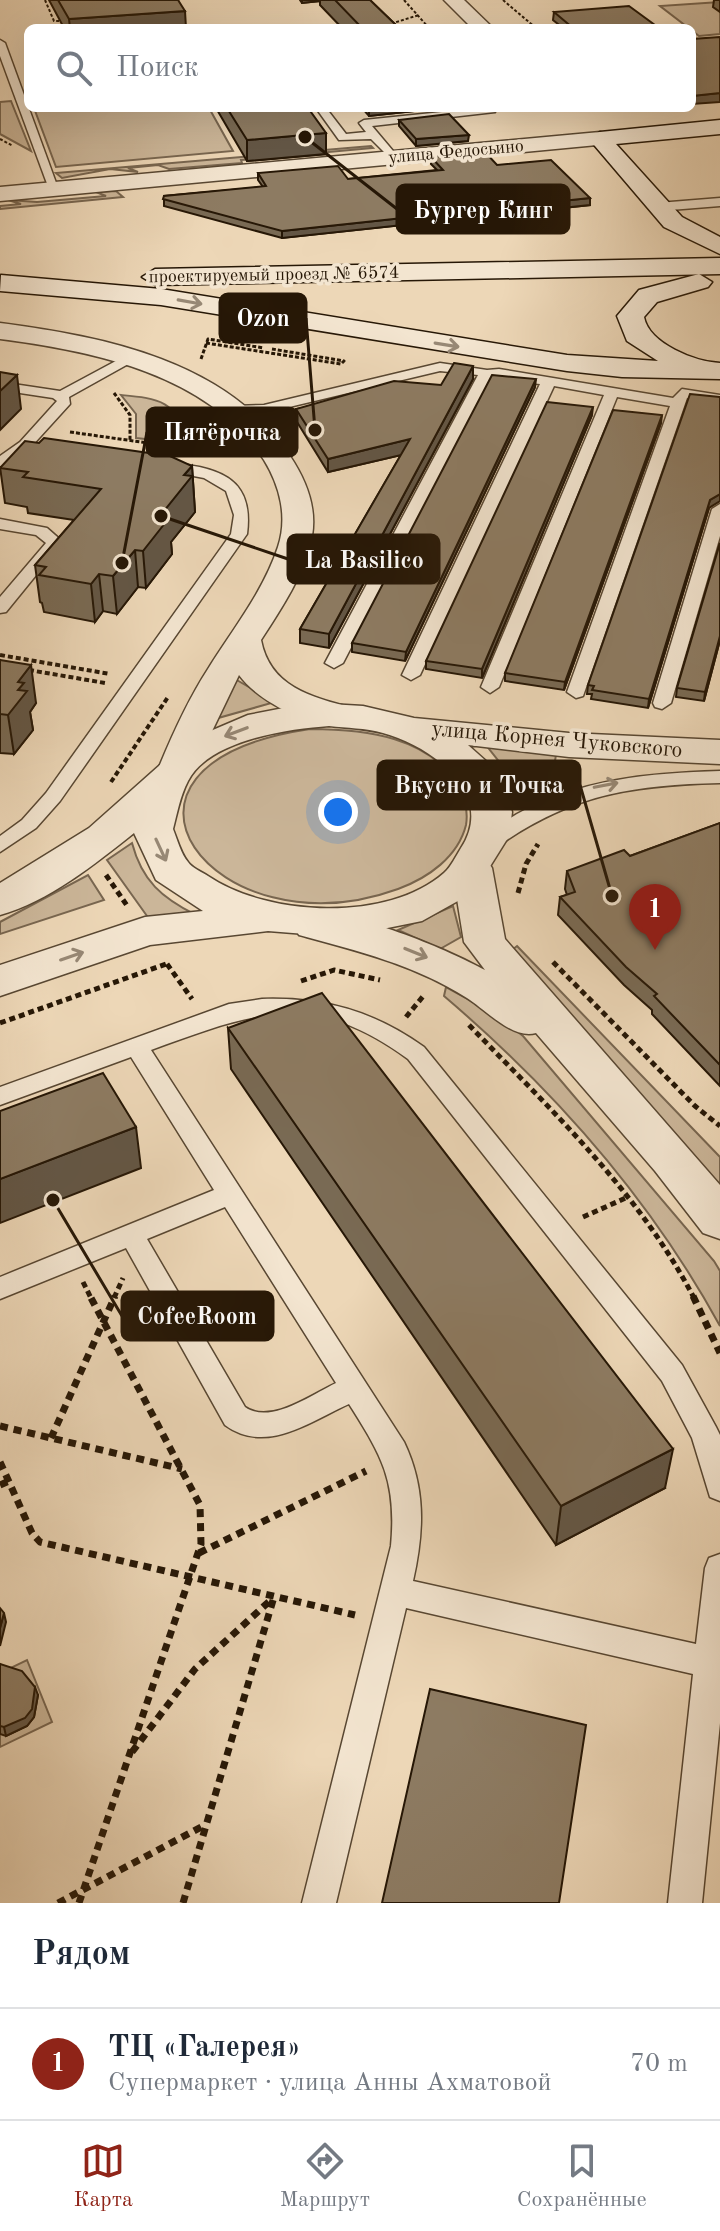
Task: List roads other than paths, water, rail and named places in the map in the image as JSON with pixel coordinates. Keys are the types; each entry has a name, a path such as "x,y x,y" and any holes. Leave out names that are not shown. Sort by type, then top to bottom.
{"main road":[{"path":"453,0 479,24"},
{"name":"улица Федосьино","path":"0,194 393,158 592,130 720,127"},
{"path":"592,130 666,214 720,247"},
{"path":"644,268 661,263 679,249 666,214"},
{"name":"проектируемый проезд № 6574","path":"1,283 193,275 548,272 720,266"},
{"name":"проектируемый проезд № 6574","path":"548,272 720,278"},
{"path":"720,278 659,291 639,302 630,316 634,332 652,347 681,360 720,370"},
{"path":"1,283 161,297 567,363 622,369 720,370"},
{"name":"улица Корнея Чуковского","path":"0,901 88,848 138,809 174,772 209,744 248,727 302,717 340,716 569,745 720,752"},
{"name":"улица Корнея Чуковского","path":"394,725 441,744 475,773 491,807 480,856"},
{"path":"174,772 154,813 155,838 166,862 187,884 215,902 272,920"},
{"path":"0,981 145,931 211,922 272,920 314,925 357,922 397,913 433,898 480,856"}],"street":[{"path":"0,331 132,358 189,382 234,410 275,451 291,481 298,529 290,557 211,692 174,772"},
{"path":"244,640 248,667 264,685 284,698 340,716"},
{"path":"480,856 485,942 590,1068 662,1146 720,1220"},
{"path":"314,925 391,943 443,964 490,990 590,1068"}],"lane":[{"path":"0,43 24,107"},
{"path":"26,112 55,189"},
{"path":"324,112 343,138 374,135"},
{"path":"393,158 364,123 490,112"},
{"path":"666,214 720,202"},
{"path":"0,386 61,396 132,358"},
{"path":"234,410 264,409 440,367 490,372 679,403"},
{"path":"334,663 485,375 490,372"},
{"path":"411,675 549,381"},
{"path":"490,687 612,392"},
{"path":"576,692 682,393 720,399"},
{"path":"0,463 32,446 42,428 64,405 61,396"},
{"path":"0,846 29,824 53,797 239,534 242,516 235,489 225,481 192,470 146,463"},
{"path":"662,703 720,509"},
{"path":"0,524 41,531 55,542 0,608"},
{"path":"480,856 528,814 596,787 639,779 720,777"},
{"path":"0,1096 206,1021 270,1005 306,1005 338,1010 392,1034 416,1053 672,1373 706,1436 720,1488"},
{"path":"136,1046 396,1457 408,1500 409,1520 391,1607 319,1903"},
{"path":"0,1288 71,1259 134,1240 230,1194"},
{"path":"134,1240 235,1416 245,1424 266,1427 277,1424 354,1388"},
{"path":"685,1903 715,1664 720,1568"},
{"path":"391,1607 715,1664"}],"place":[{"name":"Бургер Кинг","path":"305,137"},
{"name":"Ozon","path":"315,430"},
{"name":"La Basilico","path":"161,516"},
{"name":"Пятёрочка","path":"122,563"},
{"name":"Вкусно и Точка","path":"612,896"},
{"name":"ТЦ «Галерея»","path":"655,950"},
{"name":"CofeeRoom","path":"53,1200"}]}
